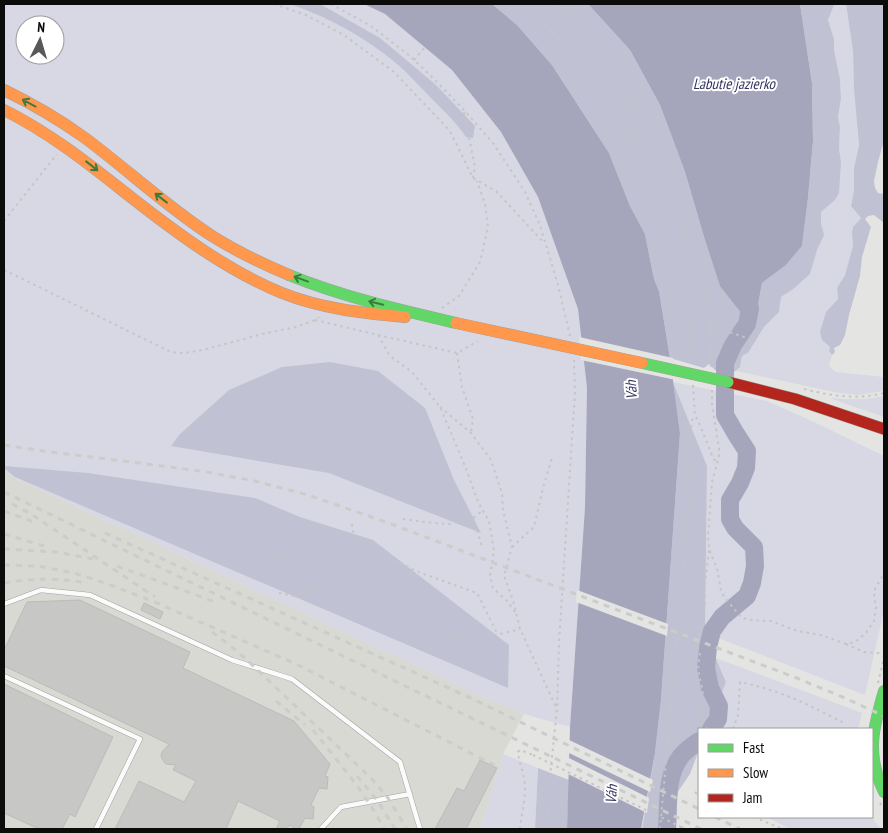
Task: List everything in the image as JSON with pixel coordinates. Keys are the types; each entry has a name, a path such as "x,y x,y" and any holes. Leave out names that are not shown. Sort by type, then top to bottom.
{"main road":[{"path":"4,90 54,117 84,137 213,236 261,263 286,274 347,296 440,314 456,322 757,389 795,399 884,429"},
{"path":"4,110 19,117 64,145 184,238 264,285 309,303 375,314 440,314"},
{"path":"4,115 19,117"},
{"path":"873,735 884,691"},
{"path":"873,759 879,782 884,792"}],"lane":[{"path":"4,604 41,590 90,595 232,660 292,679 400,762 420,829"},
{"path":"4,676 140,739 96,829"},
{"path":"321,829 341,807 410,794"}],"path":[{"path":"274,4 306,15 344,35 394,72 450,131 473,178 496,191 546,244"},
{"path":"331,4 371,26 414,60 464,110 493,143 524,192 540,225 566,314 571,340"},
{"path":"528,4 577,60 607,104 643,171 677,262 690,328 692,367"},
{"path":"546,4 576,19"},
{"path":"564,4 576,19 602,60 626,89 645,125 709,304 711,375"},
{"path":"414,60 425,47"},
{"path":"626,89 624,103 636,136 633,152"},
{"path":"464,110 475,167 473,178"},
{"path":"4,221 64,145"},
{"path":"440,314 459,296 480,262 488,227 485,204 477,181"},
{"path":"4,270 171,352 184,353 203,350 296,327 315,320 321,314"},
{"path":"315,320 457,353 478,342"},
{"path":"710,328 747,338"},
{"path":"378,335 390,356 412,372 440,407 471,433 491,460 502,493 503,510 512,546 504,576 513,600 520,629 557,709"},
{"path":"457,353 462,387 473,419 471,433"},
{"path":"548,829 549,786 557,709 559,642 575,392 574,356"},
{"path":"712,385 712,404 718,441 718,456 712,490 708,536 709,547 717,568 721,591 725,598 741,617 749,620 771,621 798,631 821,635 864,652 878,653 884,656"},
{"path":"694,386 695,416 713,458 717,463"},
{"path":"798,388 827,395 849,397 884,394"},
{"path":"440,407 478,502 489,521 494,551 490,576 493,588 507,601 516,613"},
{"path":"660,829 691,480 691,427 695,416"},
{"path":"512,546 534,528 552,458"},
{"path":"403,519 449,524 473,518 483,510"},
{"path":"473,518 482,549"},
{"path":"352,524 356,549 386,556 420,574 477,594 498,635"},
{"path":"249,541 274,554 292,558 326,573 335,583 348,590 356,602 415,620 424,629 439,635 477,640 520,629"},
{"path":"707,728 700,718 704,698 698,670 700,652 698,648 705,604 709,547"},
{"path":"683,562 707,564"},
{"path":"846,644 856,642 866,633 874,621 876,607 874,589 884,573"},
{"path":"279,593 294,596 335,583"},
{"path":"733,728 738,716 740,682 756,685 785,695 844,723"},
{"path":"520,829 525,790 524,774 518,752 520,750 685,829"},
{"path":"695,792 698,795"},
{"path":"756,818 782,829"}],"shaded area":[{"path":"4,4 364,4 385,14 452,70 501,132 538,197 578,309 587,388 585,507 570,727 524,714 476,694 4,473"},
{"path":"290,4 320,4 380,38 436,85 475,126 473,138 466,137 449,116 394,61 351,32 321,16"},
{"path":"492,4 588,4 630,50 660,105 685,172 720,285 741,313 758,305 762,283 786,265 802,246 813,141 812,83 800,4 834,5 828,20 834,39 834,50 840,79 841,99 838,117 841,162 839,193 835,200 821,212 824,235 817,250 810,274 781,297 779,312 764,327 748,353 742,356 740,367 733,373 728,369 717,372 709,364 704,368 670,358 659,291 654,279 645,234 630,206 609,153 552,65 517,25"},
{"path":"834,4 846,4 853,51 859,146 854,168 854,190 851,205 861,218 853,227 854,246 845,275 837,288 838,299 826,312 829,351 832,355 829,366 836,372 884,377 884,391 858,395 839,393 736,371 740,367 742,356 748,353 764,327 779,312 781,297 792,290 817,250 823,236 821,212 835,200 841,162 838,117 841,99 834,39 828,20"},
{"path":"846,4 884,4 884,140 874,181 878,193 884,194 884,223 874,215 868,216 865,219 871,227 862,257 860,276 845,335 840,345 834,348 835,352 832,355 829,351 830,347 822,340 820,332 826,312 838,299 837,288 845,275 853,246 853,227 861,218 851,206 854,190 854,168 859,145 853,51"},
{"path":"330,362 378,371 425,408 454,480 481,533 329,473 171,446 180,434 229,390 282,367"},
{"path":"673,382 767,401 884,456 884,610 865,695 705,633 707,466"},
{"path":"673,382 707,466 705,633 726,682 707,728 698,728 698,753 690,774 660,818 660,829 642,829 655,753 661,700 680,433"},
{"path":"884,396 884,417 832,399 865,399"},
{"path":"4,466 88,473 255,498 300,517 373,540 509,645 508,688 15,477"},
{"path":"4,473 476,694 524,714 503,754 480,829 4,829"},
{"path":"716,658 862,713 858,728 707,728 726,682"},
{"path":"503,754 538,768 535,829 480,829"},
{"path":"538,768 569,780 567,829 535,829"},
{"path":"769,818 872,818 881,829 790,829"}],"water":[{"name":"Váh","path":"364,4 492,4 517,25 552,65 609,153 630,206 645,234 654,279 659,291 680,433 661,700 655,753 641,829 567,829 570,727 585,507 587,388 578,309 538,197 501,132 452,70 385,14"},
{"name":"Labutie jazierko","path":"588,4 800,4 812,83 813,141 802,246 786,265 762,283 758,305 741,313 720,286 685,172 660,105 630,50"}],"pier":[{"path":"579,337 673,358 676,380 581,360"},
{"path":"577,590 668,624 667,636 576,602"},
{"path":"567,739 653,780 650,792 567,752"},
{"path":"567,757 649,798 647,813 566,773"}],"building":[{"path":"80,600 190,652 183,668 294,721 330,764 325,776 328,777 327,789 319,788 311,805 314,807 313,819 305,818 299,829 289,825 287,829 276,829 280,821 238,801 226,829 115,829 139,781 184,802 196,781 173,770 176,765 164,762 161,756 162,752 169,744 4,666 4,650 27,602"},
{"path":"144,603 163,612 160,619 141,610"},
{"path":"4,684 113,737 75,817 70,814 62,829 39,829 4,813"},
{"path":"480,760 497,768 466,829 435,829 457,788 464,791"}],"waterway":[{"path":"712,728 718,719 719,706 710,688 706,668 712,631 722,617 747,596 755,566 754,547 735,528 730,519 730,500 746,468 747,451 725,415 725,363 733,345 747,324 750,309 746,285"},
{"path":"667,829 672,773 681,756 698,742"}],"railway":[{"path":"4,445 201,471 255,481 308,495 386,522 794,677 884,716"},
{"path":"4,492 701,829"},
{"path":"12,504 31,514 155,597"},
{"path":"4,511 34,522"},
{"path":"105,533 473,699 698,809"},
{"path":"4,534 44,546"},
{"path":"4,549 56,552 93,559"},
{"path":"4,565 38,566 74,573 157,603 296,664 494,765"},
{"path":"117,566 215,602"},
{"path":"4,583 46,579 88,583"},
{"path":"212,632 246,659 372,779 388,798 407,829"},
{"path":"276,701 305,725"},
{"path":"313,730 360,790 384,829"},
{"path":"357,776 377,800 395,829"},
{"path":"717,818 740,829"}],"traffic: fast":[{"path":"289,275 351,296 456,323"},
{"path":"642,363 728,382"},
{"path":"884,691 874,729 873,742 875,766 884,792"}],"traffic: slow":[{"path":"4,90 46,112 76,131 179,213 212,236 230,247 289,275"},
{"path":"4,110 55,140 185,238 242,274 282,293 327,307 405,317"},
{"path":"456,323 642,363"}],"traffic: jam":[{"path":"728,382 795,399 884,429"}]}
